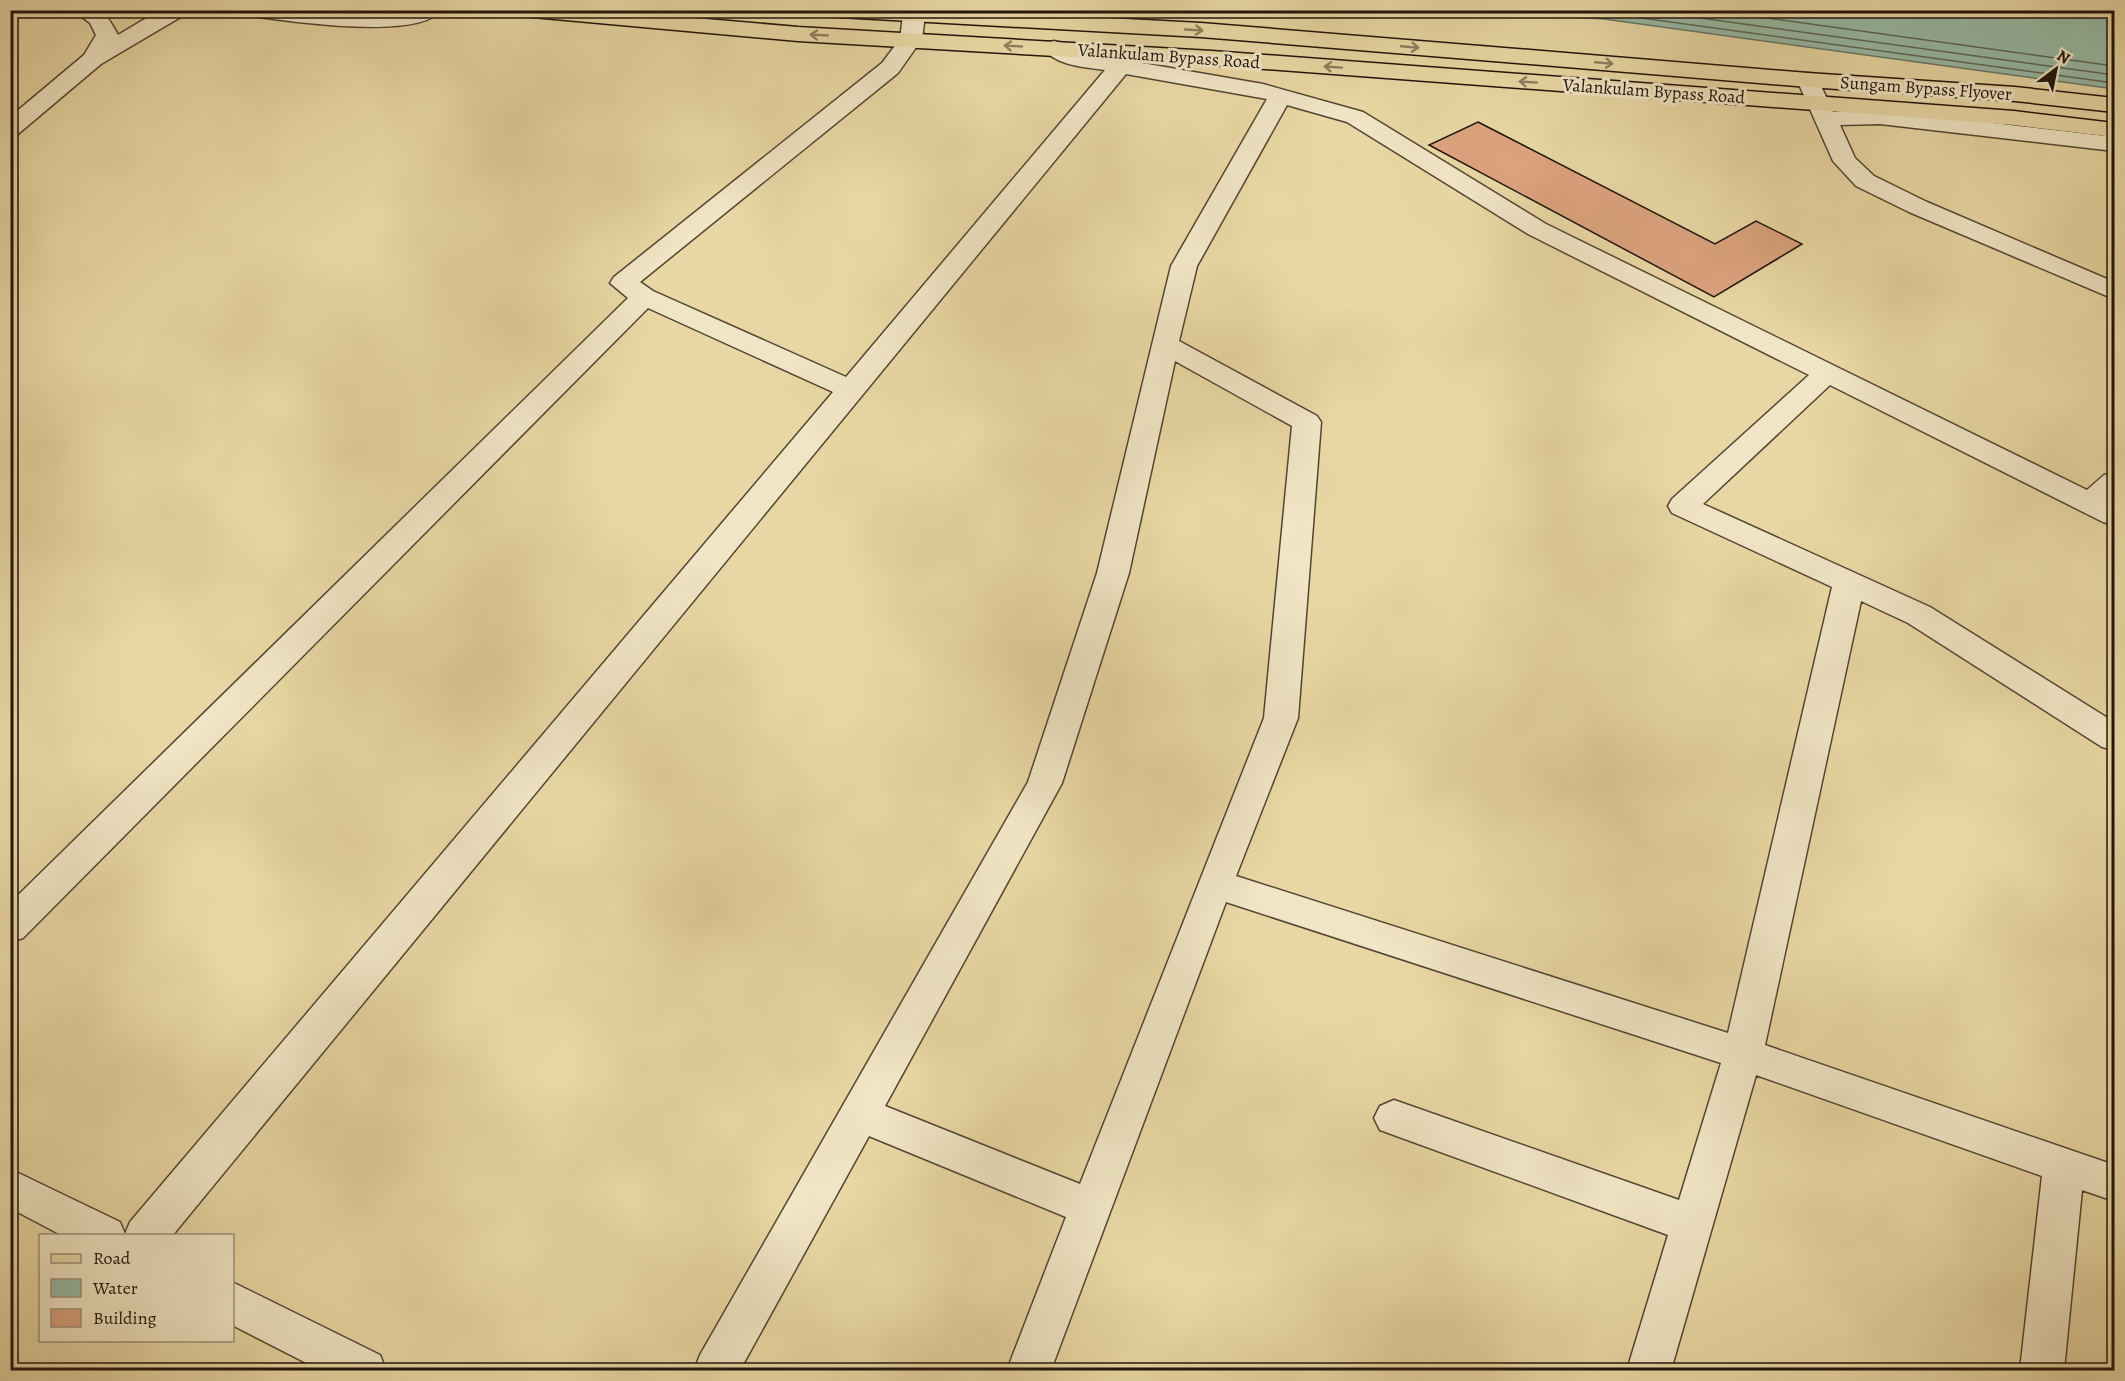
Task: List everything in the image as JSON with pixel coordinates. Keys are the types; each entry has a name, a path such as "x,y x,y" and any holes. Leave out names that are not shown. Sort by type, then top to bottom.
{"main road":[{"name":"Valankulam Bypass Road","path":"521,10 798,34 1054,48 1821,111"},
{"name":"Valankulam Bypass Road","path":"821,10 1201,30 1808,80"},
{"name":"Sungam Bypass Flyover","path":"1808,80 2015,94 2115,105"},
{"name":"Sungam Bypass Flyover","path":"1821,111 2014,118 2115,130"}],"street":[{"path":"83,10 99,19 107,35 93,58"},
{"path":"10,129 93,58 176,10"},
{"path":"252,10 328,19 389,20 424,15 431,10"},
{"path":"849,389 644,297 623,283 890,68 911,39 914,15"},
{"path":"1054,48 1072,58 1280,96 1355,117 1537,229 2102,509 2115,482"},
{"path":"147,1234 849,389 1121,66"},
{"path":"1808,80 1845,160 1866,181 1918,207 2115,291"},
{"path":"716,1371 1045,783 1113,573 1184,266 1280,96"},
{"path":"1821,111 2115,144"},
{"path":"10,927 644,297"},
{"path":"1029,1371 1215,884 1281,718 1306,422 1165,344"},
{"path":"1827,373 1683,506 1919,615 2115,738"},
{"path":"1649,1371 1743,1054 1849,582"},
{"path":"1215,884 1743,1054 2115,1183"},
{"path":"860,1114 1091,1208"},
{"path":"1394,1118 1692,1224"},
{"path":"2042,1371 2064,1166"},
{"path":"10,1187 101,1234"},
{"path":"234,1303 364,1371"}],"water":[{"path":"1476,11 2114,11 2114,89 1604,19"}],"building":[{"path":"1478,122 1715,244 1756,221 1802,244 1714,297 1429,145"}]}
